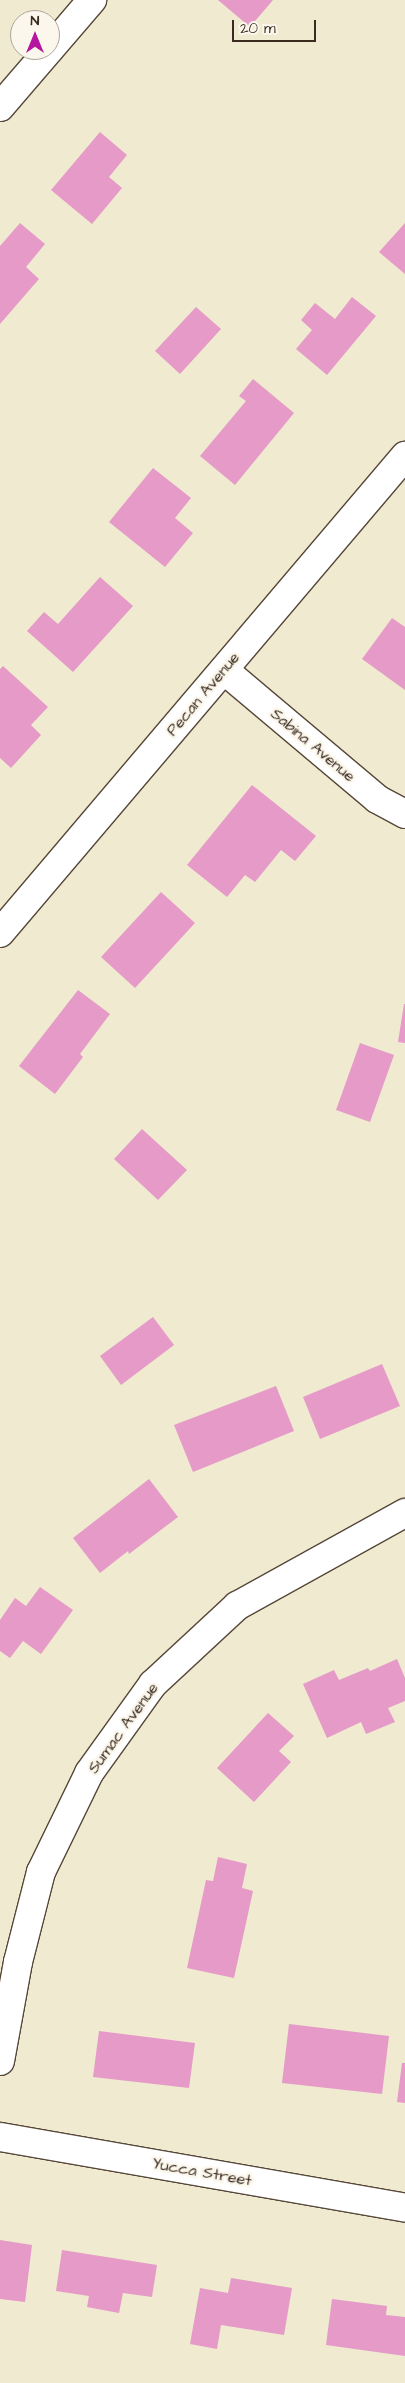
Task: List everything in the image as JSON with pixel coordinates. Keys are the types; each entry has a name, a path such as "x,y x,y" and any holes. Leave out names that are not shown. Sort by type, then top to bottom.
{"street":[{"path":"60,38 92,0"},
{"path":"0,107 41,60"},
{"name":"Pecan Avenue","path":"0,933 405,456"},
{"name":"Sabina Avenue","path":"224,670 377,799 405,814"},
{"name":"Sumac Avenue","path":"0,2062 18,1962 41,1872 88,1773 153,1684 237,1606 405,1513"},
{"name":"Yucca Street","path":"0,2137 405,2208"}],"building":[{"path":"218,0 273,0 250,27"},
{"path":"100,132 127,155 109,177 122,188 92,224 51,190"},
{"path":"20,223 45,244 26,267 39,279 0,324 0,246"},
{"path":"405,223 405,274 379,252"},
{"path":"352,297 376,316 327,375 296,349 312,330 301,320 315,303 335,319"},
{"path":"196,307 221,329 180,374 155,351"},
{"path":"253,379 294,413 235,485 200,456 246,401 239,396"},
{"path":"153,468 191,498 175,518 193,533 165,567 109,522"},
{"path":"100,577 133,606 73,672 27,631 44,612 58,624"},
{"path":"392,618 405,627 405,690 362,659"},
{"path":"3,666 48,707 31,725 41,735 11,768 0,758 0,669"},
{"path":"252,785 316,836 295,861 281,850 255,882 245,875 227,897 187,865"},
{"path":"161,892 195,923 135,988 101,957"},
{"path":"78,990 110,1014 80,1054 83,1057 55,1094 19,1066"},
{"path":"405,1004 405,1043 398,1042"},
{"path":"360,1043 394,1055 370,1122 336,1110"},
{"path":"142,1129 187,1170 158,1200 114,1159"},
{"path":"153,1317 174,1345 121,1385 100,1356"},
{"path":"382,1364 400,1406 320,1439 303,1397"},
{"path":"276,1386 294,1431 193,1472 174,1425"},
{"path":"149,1479 178,1517 129,1554 128,1551 100,1573 73,1538"},
{"path":"40,1587 73,1610 41,1654 23,1641 10,1658 0,1651 0,1620 15,1598 26,1606"},
{"path":"397,1659 405,1678 405,1701 388,1708 395,1722 366,1734 361,1722 327,1738 303,1684 334,1670 339,1680 368,1668 370,1671"},
{"path":"268,1713 294,1736 279,1751 291,1762 254,1802 217,1768"},
{"path":"218,1857 247,1864 242,1888 253,1891 234,1978 187,1968 206,1880 213,1881"},
{"path":"289,2024 389,2036 382,2094 282,2083"},
{"path":"99,2031 195,2043 189,2088 93,2077"},
{"path":"402,2063 405,2063 405,2103 397,2102"},
{"path":"0,2240 32,2245 25,2302 0,2299"},
{"path":"62,2250 157,2265 152,2297 123,2293 119,2313 87,2307 89,2296 56,2291"},
{"path":"231,2278 292,2288 284,2335 221,2325 217,2349 190,2344 200,2288 228,2293"},
{"path":"332,2299 387,2306 386,2315 405,2317 405,2356 326,2345"}]}
